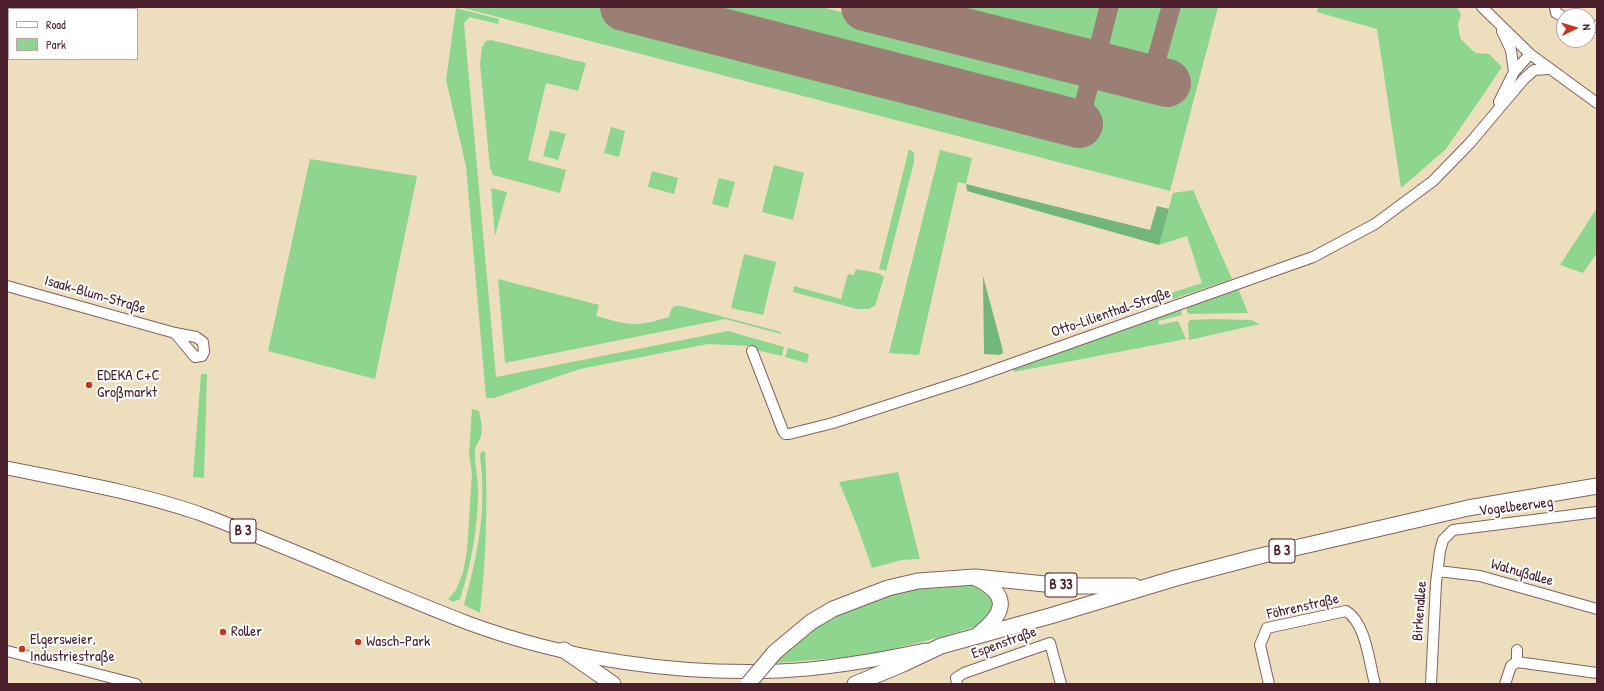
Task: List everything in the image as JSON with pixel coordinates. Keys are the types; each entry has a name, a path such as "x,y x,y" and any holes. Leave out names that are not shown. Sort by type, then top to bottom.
{"highway":[{"path":"1580,489 1597,479"},
{"name":"B 3","path":"941,646 1256,557 1468,508 1597,486"},
{"path":"1560,492 1597,494"},
{"path":"975,577 992,586 996,591 1000,606 999,614 994,621 975,637"},
{"name":"B 33","path":"748,684 775,652 812,622 860,597 888,588 918,581 975,577 1065,586 1149,586"},
{"path":"855,684 941,646"},
{"path":"564,650 613,684"}],"main road":[{"name":"B 3","path":"7,468 120,491 198,513 476,625 564,650 666,668 767,671 835,666 941,646"}],"street":[{"path":"1482,7 1530,54 1548,69 1597,103"},
{"path":"1498,24 1511,50 1514,72"},
{"name":"Otto-Lilienthal-Straße","path":"1491,118 1514,72 1530,54"},
{"name":"Otto-Lilienthal-Straße","path":"752,351 785,434 833,423 969,378 1313,257 1375,224 1414,196 1448,167 1534,70 1548,69"},
{"name":"Isaak-Blum-Straße","path":"7,286 175,333"},
{"name":"Vogelbeerweg","path":"1443,540 1453,530 1597,512"},
{"name":"Birkenallee","path":"1431,684 1438,571 1443,540"},
{"name":"Walnußallee","path":"1438,571 1480,576 1597,609"},
{"name":"Föhrenstraße","path":"1269,684 1260,645 1267,628 1346,611 1353,616 1360,626 1375,684"},
{"name":"Espenstraße","path":"958,684 956,678 964,673 1050,643 1061,684"},
{"path":"1517,650 1517,662"},
{"path":"7,651 136,684"},
{"path":"1505,684 1511,666 1517,662 1597,673"}],"green space":[{"path":"459,7 822,7 1168,95 1173,74 1156,70 1173,7 1218,7 1170,191"},
{"path":"913,7 1104,7 1096,33 1089,42 1076,48"},
{"path":"1113,7 1169,7 1152,69 1106,57 1102,53 1103,43"},
{"path":"1318,7 1457,7 1461,14 1458,25 1460,38 1476,53 1489,54 1502,67 1446,149 1401,188 1377,29 1317,12"},
{"path":"456,8 499,19 498,24 470,17 464,23 496,377 728,331 784,347 782,356 756,350 749,346 708,344 580,369 494,398 486,398 466,166 446,80"},
{"path":"491,40 586,63 578,91 546,83 528,160 566,170 560,193 493,175 490,168 480,64 482,47 486,41"},
{"path":"611,127 625,131 619,157 604,153"},
{"path":"550,130 566,134 558,160 543,156"},
{"path":"909,149 914,153 914,162 886,271 879,269"},
{"path":"940,150 972,158 966,184 958,182 919,355 889,353"},
{"path":"310,159 417,176 375,379 268,351"},
{"path":"774,165 804,173 793,220 762,212"},
{"path":"652,171 678,178 674,194 648,187"},
{"path":"719,178 735,182 728,208 712,204"},
{"path":"966,184 1150,230 1157,206 1169,209 1159,245 967,191"},
{"path":"491,188 507,192 495,236"},
{"path":"1193,190 1232,279 1173,299 1171,293 1202,283 1187,236 1159,245 1173,193"},
{"path":"1597,208 1597,253 1583,273 1560,265"},
{"path":"744,254 776,262 763,315 731,308"},
{"path":"856,269 878,273 884,277 875,306 868,309 857,309 793,292 794,286 841,299 848,274 854,275"},
{"path":"983,276 1002,347 1003,353 1000,355 984,354"},
{"path":"498,279 599,305 596,316 629,324 648,323 669,317 674,306 682,306 781,332 781,334 725,319 505,363"},
{"path":"1238,288 1248,313 1189,314 1187,312 1187,307"},
{"path":"1181,308 1182,315 1158,321 1159,325 1178,321 1186,339 1014,372 1013,368"},
{"path":"1190,320 1251,320 1260,324 1189,340 1188,323"},
{"path":"788,348 809,354 807,363 785,357"},
{"path":"201,374 207,374 204,478 193,477"},
{"path":"472,409 479,411 482,430 480,439 475,448 478,491 477,519 471,560 464,586 460,599 453,602 448,599 456,590 463,573 467,551 472,473 469,454"},
{"path":"485,451 486,532 480,613 464,605 480,531 482,513 482,476 480,456 481,452"},
{"path":"898,472 920,559 901,560 872,568 858,528 839,482"},
{"path":"978,583 998,604 987,623 945,636 865,656 774,663 812,630 843,609 922,584"}],"taxiway":[{"path":"1079,124 1109,7"},
{"path":"1151,79 1171,7"}],"runway":[{"path":"624,7 1079,124"},
{"path":"865,7 1167,83"}],"place":[{"name":"EDEKA C+C Großmarkt","path":"89,385"},
{"name":"Roller","path":"223,632"},
{"name":"Wasch-Park","path":"358,642"},
{"name":"Elgersweier, Industriestraße","path":"22,649"}]}
